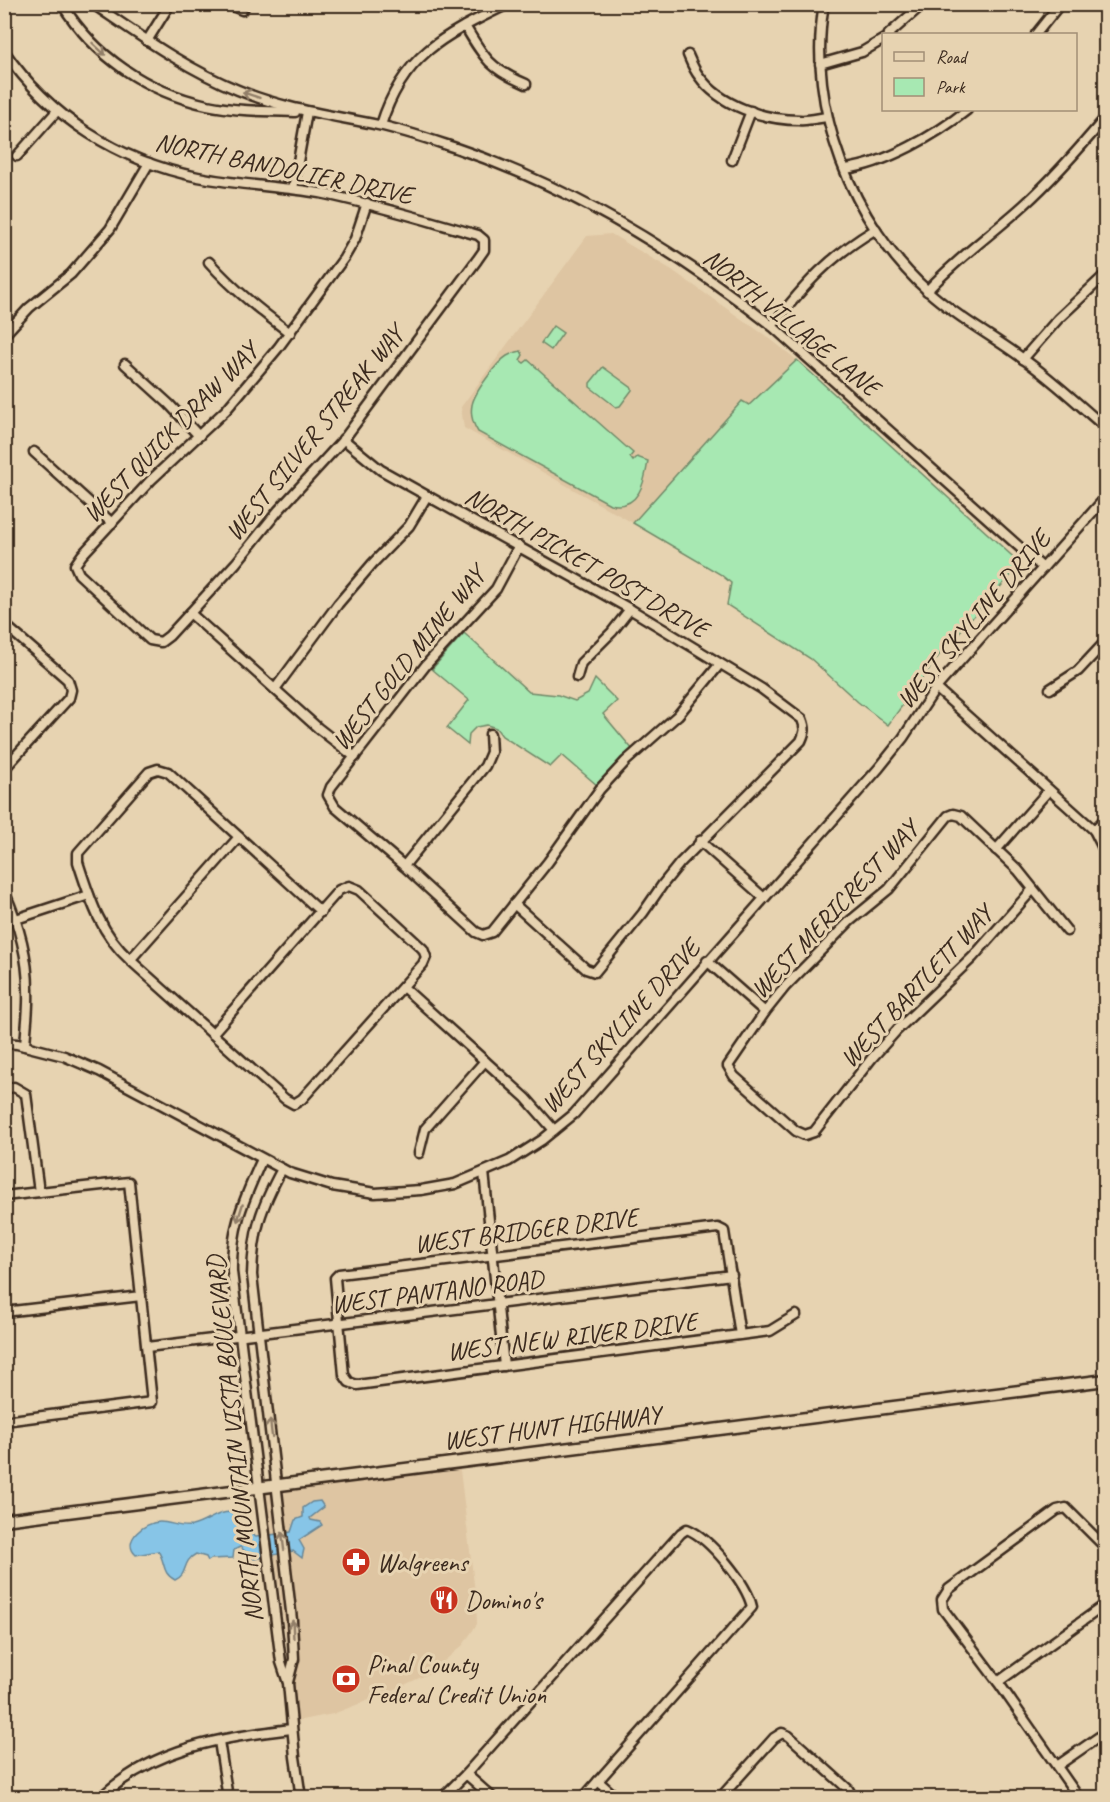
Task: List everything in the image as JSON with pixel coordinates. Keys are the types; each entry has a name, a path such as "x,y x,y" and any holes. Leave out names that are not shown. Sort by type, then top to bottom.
{"main road":[{"name":"WEST HUNT HIGHWAY","path":"4,1520 1106,1380"}],"street":[{"name":"NORTH VILLAGE LANE","path":"62,4 81,32 109,59 165,92 210,106 307,112"},
{"name":"NORTH VILLAGE LANE","path":"93,4 147,41 236,90 307,112 381,125 453,147 548,186 596,209 660,245 696,268 772,326 1043,568"},
{"path":"147,41 170,4"},
{"path":"227,4 244,7"},
{"path":"381,125 387,104 396,87 424,52 442,38 508,4"},
{"path":"824,4 820,36 820,64 827,117 845,169 876,229 892,253 927,291 950,310 1023,359 1106,428"},
{"path":"890,33 923,4"},
{"path":"1037,33 1060,4"},
{"path":"465,26 490,64 504,75 526,84"},
{"path":"820,64 862,52 882,40"},
{"name":"NORTH BANDOLIER DRIVE","path":"4,51 26,80 57,111 100,140 149,163 198,177 293,189 367,203 478,235 484,240"},
{"path":"688,55 698,75 711,90 751,111 793,120 827,117"},
{"path":"17,156 57,111"},
{"path":"732,160 751,111"},
{"path":"845,169 859,167 906,147 966,111"},
{"path":"293,189 307,112"},
{"path":"927,291 944,272 1048,183 1106,117"},
{"path":"4,335 29,308 70,274 110,229 149,163"},
{"name":"WEST QUICK DRAW WAY","path":"161,642 150,640 79,574 75,565 151,480 234,401 290,333 344,258 358,232 367,203"},
{"path":"772,326 808,281 826,264 850,244 876,229"},
{"name":"WEST SILVER STREAK WAY","path":"161,642 170,636 236,563 278,511 343,439 477,260 484,250 484,240"},
{"path":"209,262 255,307 290,333"},
{"path":"1023,359 1058,319 1106,274"},
{"path":"125,364 169,404 199,436"},
{"name":"NORTH PICKET POST DRIVE","path":"343,439 381,470 630,609 762,689 802,719 806,732 801,741 700,841"},
{"path":"34,452 112,523"},
{"path":"275,689 338,604 409,526 427,496"},
{"name":"WEST SKYLINE DRIVE","path":"4,1043 64,1056 99,1071 282,1169 332,1186 375,1193 421,1190 455,1184 509,1161 542,1140 574,1114 886,760 936,688 1106,497"},
{"name":"WEST GOLD MINE WAY","path":"404,866 335,807 328,795 331,787 426,665 496,588 519,546"},
{"path":"577,677 581,663 612,632 630,609"},
{"path":"190,613 318,728 355,757"},
{"path":"4,624 68,680 71,690 69,698 4,769"},
{"path":"1050,689 1078,671 1106,641"},
{"path":"490,734 491,752 485,766 404,866 476,932 483,935 492,932 548,862 600,789 626,762 678,716 720,664"},
{"path":"936,688 1094,830 1106,854"},
{"path":"212,1034 321,912 339,890 349,886 359,890 423,949 426,957 423,964 403,987 302,1099 294,1104 285,1099 212,1034 130,960 117,949 103,928 89,895 78,862 78,853 149,772 158,769 168,772 321,912"},
{"path":"1049,790 996,850 1017,870 1067,931"},
{"name":"WEST MERICREST WAY","path":"728,1066 765,1012 818,952 850,921 889,889 948,816 953,814 961,816 996,850"},
{"path":"1094,830 1106,818"},
{"path":"1094,830 1106,834"},
{"path":"130,960 239,837"},
{"path":"514,904 586,969 595,972 643,913 668,877 700,841 763,897"},
{"name":"WEST BARTLETT WAY","path":"728,1066 734,1076 796,1131 806,1136 814,1132 897,1030 973,957 1033,889"},
{"path":"4,891 16,919 22,941 28,990 25,1046"},
{"path":"16,919 89,895"},
{"path":"707,961 765,1012"},
{"path":"403,987 526,1098 555,1130"},
{"path":"419,1153 425,1129 485,1061"},
{"path":"4,1089 14,1087 26,1094 39,1192"},
{"name":"NORTH MOUNTAIN VISTA BOULEVARD","path":"262,1159 233,1237 232,1272 280,1662 288,1683 291,1729 301,1797"},
{"name":"NORTH MOUNTAIN VISTA BOULEVARD","path":"282,1169 256,1224 252,1251 252,1275 287,1574 294,1659 288,1683"},
{"path":"484,1172 504,1366"},
{"path":"4,1196 129,1182 153,1402 4,1421"},
{"name":"WEST BRIDGER DRIVE","path":"338,1324 335,1278 339,1274 718,1228 724,1231 732,1275"},
{"path":"732,1275 740,1335"},
{"name":"WEST PANTANO ROAD","path":"147,1347 732,1275"},
{"path":"4,1312 141,1296"},
{"name":"WEST NEW RIVER DRIVE","path":"338,1324 344,1375 349,1382 357,1385 770,1331 796,1315"},
{"path":"1079,1797 943,1609 942,1600 949,1589 1057,1510 1066,1508 1106,1548"},
{"path":"442,1797 466,1774 681,1533 687,1529 698,1533 720,1555 749,1596 752,1607 583,1797"},
{"path":"998,1682 1106,1604"},
{"path":"100,1797 131,1772 162,1756 190,1746 291,1729"},
{"path":"1057,1766 1106,1732"},
{"path":"720,1797 774,1738 782,1733 789,1736 848,1789 853,1797"},
{"path":"219,1741 228,1797"},
{"path":"466,1774 493,1797"},
{"path":"598,1781 617,1797"}],"shaded area":[{"path":"611,234 672,270 797,360 748,405 742,401 633,523 464,428 461,407 587,236"},
{"path":"459,1462 477,1624 463,1645 430,1673 333,1714 291,1722 287,1645 265,1488"}],"green space":[{"path":"553,326 563,333 551,350 541,343"},
{"path":"521,351 523,355 520,360 524,363 528,360 633,453 630,457 633,461 637,457 648,461 645,477 634,499 620,505 610,504 478,432 471,412 477,393 503,359"},
{"path":"797,360 1021,564 943,650 888,725 858,702 811,659 727,605 731,583 720,574 633,523 742,401 749,405"},
{"path":"603,367 632,388 620,406 616,407 590,387 590,383"},
{"path":"464,633 529,692 558,695 575,701 588,694 595,679 617,701 603,714 633,750 598,786 562,755 550,767 502,736 496,728 487,725 476,727 469,734 468,745 447,728 469,700 432,669"}],"water":[{"path":"320,1501 324,1507 310,1518 322,1525 299,1540 304,1549 302,1558 293,1551 254,1559 240,1547 234,1550 233,1558 208,1561 206,1557 196,1554 188,1561 182,1575 175,1580 166,1571 158,1551 136,1555 132,1550 131,1544 136,1533 147,1525 160,1522 192,1526 219,1514 230,1512 236,1513 242,1529 256,1537 291,1532 295,1520 303,1517 303,1508 312,1502"}],"place":[{"name":"Walgreens","path":"356,1562"},
{"name":"Domino's","path":"444,1600"},
{"name":"Pinal County Federal Credit Union","path":"346,1679"}]}
